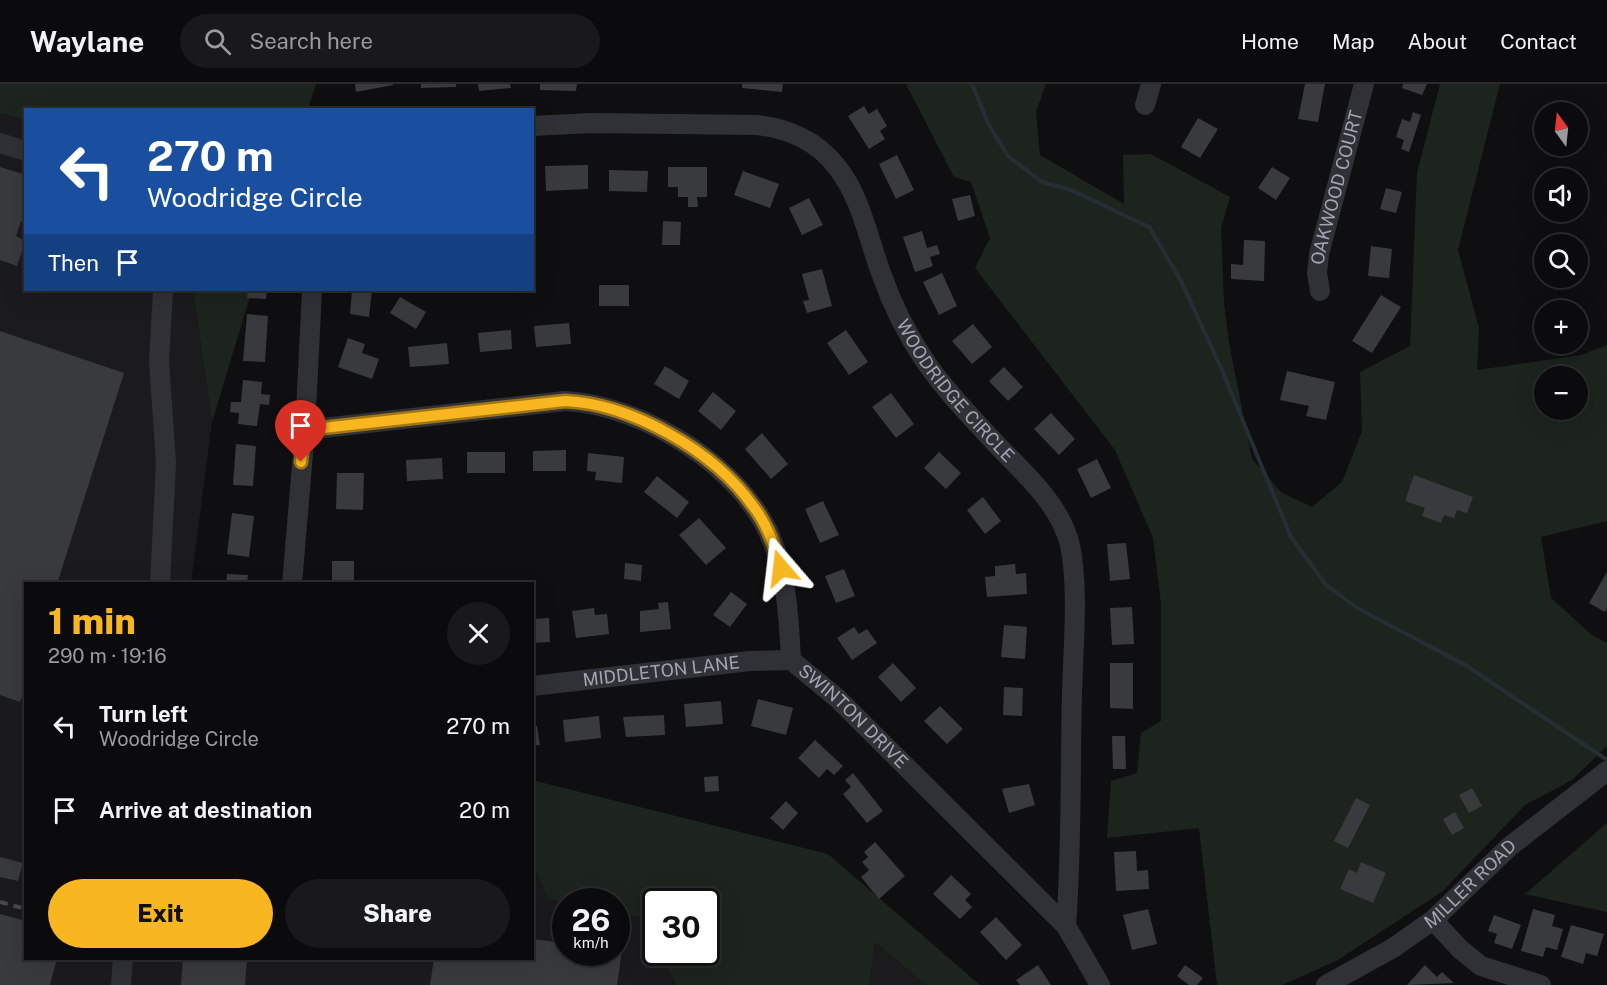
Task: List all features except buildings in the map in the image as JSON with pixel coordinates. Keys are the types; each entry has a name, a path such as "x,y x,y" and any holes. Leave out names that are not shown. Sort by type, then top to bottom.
{"street":[{"path":"1145,105 1151,84"},
{"name":"OAKWOOD COURT","path":"1320,291 1317,273 1319,254 1364,84"},
{"name":"WOODRIDGE CIRCLE","path":"534,126 591,123 757,125 776,128 808,141 832,161 848,182 891,301 908,334 951,395 1052,505 1070,545 1073,568 1071,860 1066,926"},
{"path":"0,143 24,150"},
{"path":"160,582 166,463 159,361 163,291"},
{"path":"292,582 305,430 312,291"},
{"name":"SWINTON DRIVE","path":"305,430 565,401 605,406 643,420 680,441 712,464 743,494 761,517 773,541 781,568 789,620 791,660 837,698 1066,926 1100,985"},
{"name":"MIDDLETON LANE","path":"534,686 750,661 791,660"},
{"name":"MILLER ROAD","path":"1326,985 1394,948 1432,920 1509,847 1607,771"},
{"path":"1432,920 1460,949 1481,966 1541,985"},
{"path":"121,985 123,960"}],"shaded area":[{"path":"0,84 316,84 308,108 24,108 24,120 0,113"},
{"path":"906,84 1046,84 1036,112 1040,155 1124,204 1123,155 1151,154 1230,197 1221,228 1224,303 1229,343 1252,459 1282,493 1312,507 1342,482 1362,431 1360,372 1410,346 1417,173 1440,84 1500,84 1458,250 1479,328 1477,370 1588,354 1607,345 1607,521 1541,537 1551,598 1592,635 1607,643 1607,746 1572,780 1525,805 1443,891 1338,960 1282,985 1217,985 1199,828 1107,838 1111,781 1137,773 1141,733 1161,721 1161,604 1153,538 1115,450 975,268 990,238 971,182 954,177"},
{"path":"0,113 24,120 24,291 193,291 212,422 191,582 24,582 24,960 534,960 534,866 548,899 552,900 552,966 630,966 630,915 640,917 642,921 642,966 666,966 677,985 0,985"},
{"path":"193,291 252,291 212,422"},
{"path":"534,780 828,854 980,985 926,985 875,942 869,985 677,985 666,966 720,966 720,888 642,888 642,921 640,917 630,915 630,888 552,888 552,900 548,899 534,866"},
{"path":"1607,823 1607,912 1525,894"},
{"path":"875,942 926,985 869,985"}],"waterway":[{"path":"972,84 989,125 1008,156 1042,182 1071,190 1149,227 1181,281 1221,368 1291,537 1326,585 1359,609 1467,666 1607,760"}],"railway":[{"path":"0,902 24,908"}],"route":[{"path":"301,462 305,430 565,401 605,406 623,411 662,430 712,464 743,494 761,517 773,541 781,568"}]}
